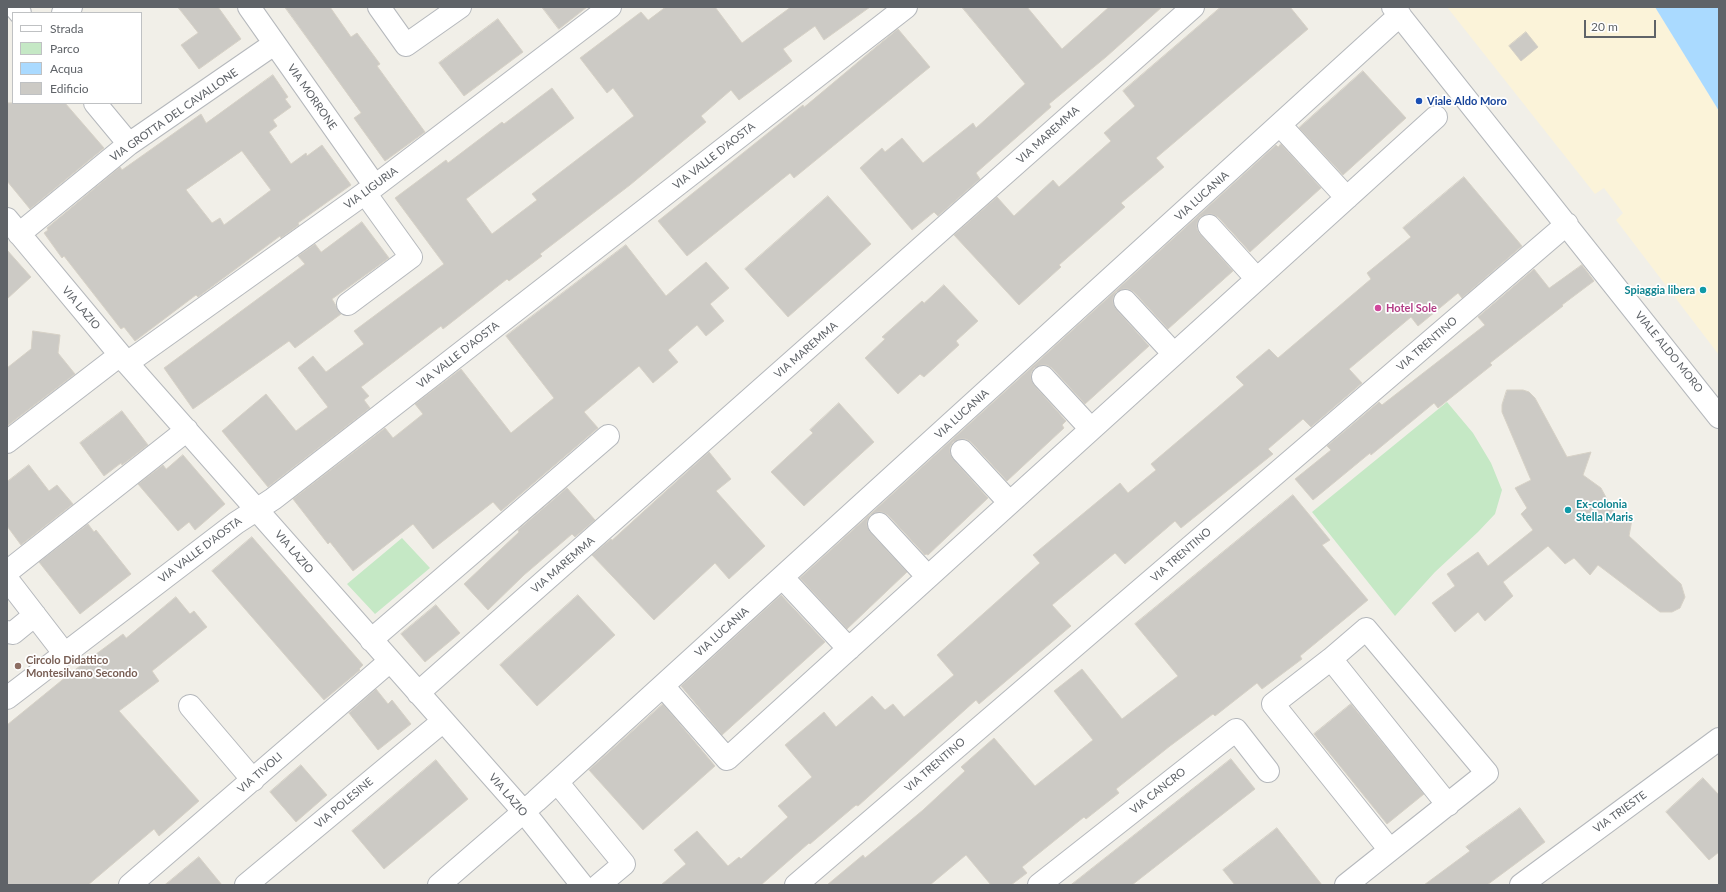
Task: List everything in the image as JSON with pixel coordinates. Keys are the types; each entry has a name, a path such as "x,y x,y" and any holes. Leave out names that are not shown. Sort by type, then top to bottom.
{"street":[{"name":"VIA MORRONE","path":"249,7 370,190 411,257 348,304"},
{"path":"380,7 406,46 460,7"},
{"name":"VIA LIGURIA","path":"7,442 124,359 370,190 610,7"},
{"name":"VIA VALLE D'AOSTA","path":"7,698 256,508 273,499 906,7"},
{"name":"VIA MAREMMA","path":"418,693 1193,7"},
{"name":"VIA LUCANIA","path":"439,885 524,812 1280,125 1396,11"},
{"name":"VIALE ALDO MORO","path":"1396,11 1567,224 1719,417"},
{"name":"VIA GROTTA DEL CAVALLONE","path":"13,227 129,144 274,44"},
{"path":"96,104 129,144"},
{"path":"663,686 727,759 1436,117"},
{"path":"1280,125 1347,198"},
{"name":"VIA TRENTINO","path":"796,885 1567,224"},
{"path":"1209,226 1258,279"},
{"name":"VIA LAZIO","path":"13,227 124,359 442,722 524,812 582,885"},
{"path":"1125,302 1174,354"},
{"path":"1043,377 1091,429"},
{"path":"7,572 187,430"},
{"path":"371,640 608,436"},
{"path":"962,451 1010,503"},
{"path":"879,524 928,577"},
{"path":"782,577 849,649"},
{"path":"7,578 64,653"},
{"path":"7,632 13,633 35,615"},
{"path":"1346,885 1487,773 1366,629 1331,659 1273,704 1390,850"},
{"path":"1331,659 1448,805"},
{"name":"VIA TIVOLI","path":"130,885 390,661"},
{"path":"190,706 253,780"},
{"name":"VIA POLESINE","path":"246,885 442,722"},
{"name":"VIA CANCRO","path":"1039,885 1236,730 1268,771"},
{"name":"VIA TRIESTE","path":"1521,885 1719,739"},
{"path":"557,782 624,864 599,885"}],"green space":[{"path":"1447,402 1473,433 1491,463 1502,490 1495,514 1435,572 1395,616 1312,512"},
{"path":"402,538 430,568 375,614 347,584"}],"sand":[{"path":"1447,7 1655,7 1719,111 1719,355 1616,220 1623,213 1604,188 1595,194"}],"water":[{"path":"1655,7 1719,7 1719,111"}],"building":[{"path":"178,7 218,7 241,39 199,69 181,45 198,33"},
{"path":"285,7 330,7 351,37 357,33 380,64 377,66 425,132 385,161 354,118 361,113"},
{"path":"542,7 587,7 559,29"},
{"path":"666,7 715,7 742,43 791,7 870,7 824,40 815,26 783,49 792,61 739,100 731,90 701,116 706,122 630,185 540,254 542,256 509,281 507,279 443,329 441,326 361,387 369,396 364,400 370,408 268,487 222,431 266,394 296,431 328,407 298,368 313,356 326,372 364,344 354,331 444,264 395,198 446,160 448,163 502,122 504,124 552,88 574,118 466,199 492,234 537,200 532,194 634,116 613,88 607,93 580,58 641,12 648,20"},
{"path":"962,7 1027,7 1062,49 1109,7 1162,7 1106,57 1049,104 1051,107 976,173 980,179 938,216 934,212 912,230 860,168 882,148 885,152 902,138 923,163 973,123 976,128 1025,84"},
{"path":"1221,7 1290,7 1308,29 1156,158 1164,167 1121,203 1125,207 1059,265 1061,267 1019,305 954,235 997,197 1014,216 1053,180 1059,187 1111,141 1104,133 1135,106 1123,91"},
{"path":"498,19 523,52 464,96 439,63"},
{"path":"898,29 930,67 794,178 790,173 687,256 658,221 803,105 804,107"},
{"path":"1526,32 1538,47 1521,61 1509,46"},
{"path":"1363,71 1406,118 1343,175 1299,128"},
{"path":"273,75 288,97 285,99 291,107 273,120 277,126 269,132 291,164 306,153 307,156 322,145 351,185 298,223 299,225 281,238 280,236 198,297 196,295 135,341 124,327 121,329 64,256 62,258 44,233 48,230 47,228 120,167 122,170 201,114 206,123","holes":["242,151 271,190 224,225 220,218 212,223 186,190"]},
{"path":"7,103 66,104 104,148 30,209 7,181"},
{"path":"1281,144 1321,188 1250,252 1218,217 1212,214 1207,214 1200,217 1197,223 1197,229 1200,234 1233,271 1168,329 1134,292 1128,289 1123,289 1116,292 1113,298 1113,303 1116,309 1149,346 1085,404 1052,368 1047,365 1041,365 1034,368 1031,373 1031,379 1034,385 1066,421 1062,425 1064,428 1007,481 971,442 966,439 960,439 953,442 950,447 950,453 953,459 988,498 928,555 925,555 888,515 882,512 877,512 870,515 867,521 867,526 870,532 907,572 847,629 800,578 1276,145 1278,147"},
{"path":"1464,177 1522,246 1462,298 1458,293 1418,326 1411,317 1349,369 1362,383 1311,427 1303,419 1268,449 1273,454 1181,528 1175,521 1125,564 1115,553 1052,605 1071,626 979,704 976,700 858,806 856,805 810,844 809,843 761,885 661,885 686,864 674,850 697,831 728,866 739,857 741,859 788,817 778,806 812,777 785,745 824,712 836,727 872,696 885,710 893,704 904,717 954,675 937,655 1040,563 1033,555 1120,483 1128,493 1156,470 1151,464 1244,385 1236,377 1269,349 1278,358 1371,279 1367,273 1411,237 1403,228"},
{"path":"828,196 871,244 788,317 745,269"},
{"path":"362,222 389,258 332,299 341,314 295,348 289,341 193,409 164,368 305,264 298,256 315,244 321,252"},
{"path":"626,245 666,296 706,262 729,288 710,304 724,321 706,336 697,325 668,350 678,362 653,383 639,366 584,412 598,428 501,511 493,502 433,549 413,524 353,571 330,542 328,544 293,499 385,428 393,438 423,414 415,404 461,369 511,433 554,398 506,336"},
{"path":"7,250 31,277 7,299"},
{"path":"1582,265 1594,281 1490,363 1492,365 1438,408 1434,403 1313,500 1295,479 1331,450 1327,446 1379,402 1382,405 1485,325 1478,317 1534,269 1549,288"},
{"path":"944,285 978,321 956,341 959,345 924,377 920,374 898,394 865,358 885,339 882,337 922,301 924,303"},
{"path":"33,331 60,335 58,353 75,374 7,426 7,368 31,349"},
{"name":"Ex-colonia Stella Maris","path":"1507,390 1523,390 1529,392 1535,398 1567,457 1591,452 1583,475 1601,488 1615,514 1633,514 1629,536 1681,584 1685,597 1680,608 1672,612 1660,612 1598,565 1590,575 1574,558 1565,564 1548,546 1503,582 1513,596 1485,621 1478,612 1455,632 1432,603 1455,586 1447,574 1478,552 1488,566 1533,530 1521,514 1527,508 1515,488 1531,480 1502,412 1502,405"},
{"path":"839,403 874,442 804,506 771,472 813,433 810,430"},
{"path":"122,411 148,445 122,465 121,463 104,476 80,443"},
{"path":"709,452 731,479 716,491 765,546 729,579 715,563 654,620 592,555 611,539 612,540"},
{"path":"183,455 225,504 195,530 189,522 178,531 138,484 163,465 166,469"},
{"path":"29,465 49,491 57,485 73,504 21,545 7,526 7,482"},
{"path":"567,488 595,520 575,537 572,534 524,575 488,610 464,584 519,532 518,530"},
{"path":"1293,495 1330,540 1322,545 1368,600 1300,656 1302,659 1262,689 1257,683 1215,716 1213,714 1170,746 1116,789 1119,793 1086,819 1084,817 1022,867 1027,873 1011,885 991,885 966,855 930,885 827,885 863,855 865,858 923,810 965,771 961,767 994,738 1035,786 1093,740 1054,691 1082,669 1122,719 1178,676 1135,624"},
{"path":"88,524 94,532 96,530 131,574 80,614 39,562"},
{"path":"252,537 363,665 359,669 360,670 324,700 212,571"},
{"path":"578,595 615,635 537,706 500,665"},
{"path":"781,595 825,642 722,735 681,686"},
{"path":"176,597 190,614 194,611 207,627 152,671 159,681 119,711 199,801 159,836 154,829 88,885 7,885 7,725 72,672 123,634 126,638"},
{"path":"436,605 460,633 425,662 401,634"},
{"path":"376,689 388,704 392,700 411,724 378,750 349,713"},
{"path":"663,704 715,766 643,830 589,770"},
{"path":"1351,704 1424,794 1387,824 1314,734"},
{"path":"1231,759 1255,789 1132,885 1071,885"},
{"path":"436,760 468,799 384,869 352,831"},
{"path":"301,765 327,795 296,822 270,792"},
{"path":"1703,778 1719,795 1719,852 1709,860 1666,812"},
{"path":"1520,808 1545,842 1487,885 1424,885 1470,851 1466,847"},
{"path":"1277,828 1322,885 1235,885 1223,870"},
{"path":"199,857 222,885 165,885"}],"place":[{"name":"Viale Aldo Moro","path":"1419,101"},
{"name":"Spiaggia libera","path":"1703,290"},
{"name":"Hotel Sole","path":"1378,308"},
{"name":"Ex-colonia Stella Maris","path":"1568,510"},
{"name":"Circolo Didattico Montesilvano Secondo","path":"18,666"}]}
